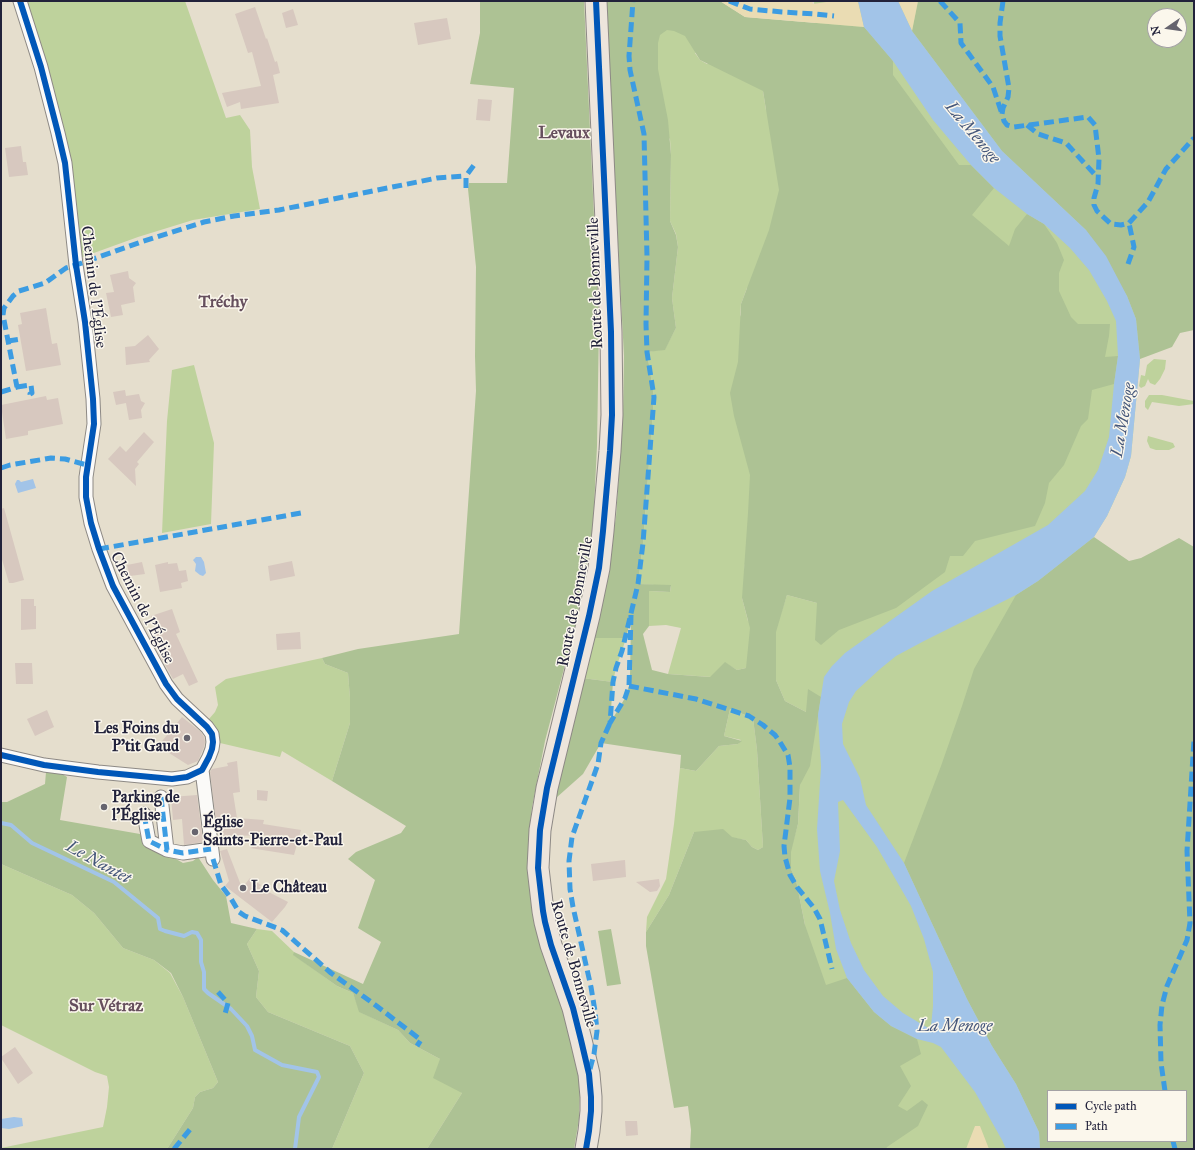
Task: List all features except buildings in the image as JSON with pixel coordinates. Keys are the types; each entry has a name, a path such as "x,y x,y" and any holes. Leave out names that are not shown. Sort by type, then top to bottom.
{"main road":[{"name":"Route de Bonneville","path":"586,1149 590,1131 591,1111 589,1074 573,1008 551,945 545,922 538,868 540,830 546,796 599,568 610,451 612,415 611,332 596,1"}],"street":[{"name":"Chemin de l'Église","path":"20,1 41,67 64,163 76,265 85,322 93,399 94,424 86,477 86,497 91,523 113,586 166,684 177,699 207,727 212,734 212,749 202,770"},
{"path":"1,755 44,765 160,778 180,778 193,775 202,770 212,854 183,853 167,850 149,841 144,814"},
{"path":"161,797 167,850"}],"green space":[{"path":"26,1 185,1 226,118 240,115 250,130 252,167 260,209 193,220 138,237 80,258"},
{"path":"480,1 584,1 599,324 597,446 593,528 577,619 545,741 532,807 529,837 574,1044 580,1088 579,1119 574,1149 427,1149 462,1093 433,1078 440,1059 410,1043 398,1030 359,1012 353,993 337,986 293,955 294,952 363,984 381,942 358,928 375,880 348,859 356,852 401,833 406,826 332,781 350,723 348,673 325,664 322,658 358,649 459,634 476,391 476,267 468,189 469,183 507,183 514,88 470,84 480,33"},
{"path":"605,1 720,1 745,17 864,27 893,61 893,75 959,165 971,165 994,188 972,215 1009,246 1015,229 1027,214 1044,224 1057,243 1064,260 1059,273 1059,291 1071,317 1078,324 1110,324 1105,357 1118,356 1114,384 1092,390 1088,419 1081,426 1064,465 1049,483 1045,503 1035,526 975,541 963,556 950,556 945,572 896,608 839,630 821,645 815,640 817,603 787,595 776,632 776,680 785,701 806,712 808,689 821,697 810,766 800,785 798,824 791,852 791,869 796,880 805,925 826,985 847,978 874,1012 891,1026 917,1039 921,1054 900,1066 911,1086 898,1106 907,1111 922,1100 928,1105 918,1126 886,1149 690,1149 691,1130 688,1106 674,1108 646,946 646,932 669,895 694,832 723,829 732,837 746,840 752,847 758,850 763,847 757,750 753,718 730,709 724,736 742,741 738,744 719,746 696,771 680,768 681,755 601,743 583,774 556,798 582,678 613,682 610,723 625,698 629,686 631,618 626,638 591,638 605,584 616,517 623,414 624,356","holes":["667,30 674,31 685,36 700,60 763,91 779,190 769,230 741,304 738,362 730,393 734,416 750,475 742,598 750,628 746,668 737,670 725,662 710,677 668,674 652,670 643,634 649,626 649,591 670,592 671,585 638,584 643,543 654,397 647,352 665,350 676,328 672,298 678,247 676,235 670,221 671,155 668,120 658,69 658,43 660,35"]},
{"path":"642,1 707,1 710,24 706,46 695,53 700,60 707,64 723,56 724,28 741,33 757,48 761,64 758,76 763,79 766,110 778,113 786,108 787,101 804,116 810,130 790,141 795,164 793,175 786,185 785,210 776,237 751,290 747,288 741,304 740,315 751,332 757,333 758,342 751,349 746,360 749,369 756,372 757,382 737,391 748,415 756,421 768,462 765,484 767,498 757,499 756,508 776,500 780,509 783,524 774,530 757,532 756,552 746,554 744,573 755,568 763,593 742,598 748,621 775,631 787,595 817,603 808,551 807,536 833,510 830,475 838,445 820,427 804,397 802,372 797,345 811,336 809,321 811,309 808,287 819,258 816,248 824,238 822,204 827,184 839,163 856,124 854,109 864,89 816,29 814,1 946,1 950,27 968,88 997,128 1042,173 1090,227 1121,272 1129,278 1139,291 1144,302 1159,311 1142,319 1140,359 1131,456 1125,477 1107,516 1088,546 1089,554 1076,566 1062,573 1057,585 1059,600 1054,672 1044,694 1046,710 1033,750 1055,861 1059,928 1051,998 1041,1043 1033,1064 1041,1098 1049,1149 771,1149 772,1132 754,1120 751,1097 752,1080 737,1021 718,977 705,935 716,927 805,925 796,880 791,869 790,852 798,824 806,712 785,701 776,680 746,668 737,670 725,663 711,677 668,674 681,628 666,625 649,626 649,591 670,592 671,586 638,584 643,543 654,397 647,352 665,349 676,328 672,298 678,247 676,234 670,221 670,139 640,112 630,70 630,36"},
{"path":"918,1 1194,1 1194,330 1180,333 1172,347 1140,359 1136,319 1127,296 1086,230 1002,151 912,31"},
{"path":"1154,359 1166,360 1165,369 1155,385 1150,383 1148,379 1145,386 1141,388 1139,386 1141,375 1145,376 1147,365"},
{"path":"194,365 214,443 211,524 162,533 167,421 172,370"},
{"path":"1149,395 1162,395 1194,401 1194,404 1179,406 1152,402 1148,410 1145,407 1145,401"},
{"path":"1148,436 1173,443 1175,447 1169,450 1156,450 1150,448 1147,441"},
{"path":"1094,537 1129,561 1141,558 1179,538 1194,547 1194,1149 1040,1149 1039,1132 1016,1084 992,1046 967,999 904,863 941,766 974,669 1016,595 1038,581"},
{"path":"591,638 626,638 613,682 582,678"},
{"path":"322,658 325,664 348,673 350,723 332,781 282,751 280,757 220,743 218,734 209,719 215,712 218,705 215,687 226,679"},
{"path":"730,709 753,718 757,750 763,847 758,850 752,847 746,840 694,832 669,895 646,932 647,917 666,879 680,768 696,771 719,746 738,744 741,740 724,736"},
{"path":"46,772 62,774 67,777 60,820 140,834 146,842 183,863 193,861 198,857 213,880 226,896 231,923 257,929 247,944 259,971 256,997 268,1012 350,1046 364,1073 332,1149 167,1149 193,1108 195,1097 200,1092 213,1088 218,1082 183,997 171,973 154,960 123,948 94,913 72,895 1,864 1,802 7,802 45,784"},
{"path":"1,864 72,895 94,913 123,948 154,960 170,973 183,997 218,1082 213,1088 200,1092 195,1097 193,1108 167,1149 1,1149 103,1127 109,1087 107,1076 95,1072 1,1025"},
{"path":"257,929 272,931 294,952 294,955 337,986 353,993 360,1012 398,1030 410,1043 440,1059 462,1093 427,1149 332,1149 364,1073 350,1046 268,1012 256,997 259,971 247,944"},
{"path":"611,929 621,984 607,986 598,931"}],"sand":[{"path":"720,1 812,1 813,4 833,1 858,1 864,27 745,17"},
{"path":"898,1 918,1 912,31"},
{"path":"975,1126 980,1126 989,1149 966,1149"}],"water":[{"name":"La Menoge","path":"858,1 898,1 912,31 1002,151 1086,230 1106,256 1127,296 1136,319 1140,359 1131,456 1125,477 1107,516 1094,537 1038,581 1016,595 896,656 856,691 849,702 842,724 843,744 860,778 866,805 904,863 967,999 992,1046 1016,1084 1039,1132 1040,1149 1006,1149 975,1092 941,1047 933,1043 917,1039 891,1026 874,1012 847,978 836,949 830,913 820,871 817,829 821,767 818,715 824,677 832,666 845,653 932,591 1048,525 1085,491 1098,470 1109,437 1118,356 1116,321 1107,301 1089,270 1070,248 1044,224 1027,214 994,188 971,165 933,120 893,61 864,27","holes":["843,800 877,847 911,906 924,939 933,972 933,1006 931,1026 928,1028 903,1013 883,996 864,970 851,943 840,910 834,881 840,851 838,802"]},
{"path":"33,479 36,488 18,493 15,484 17,480 21,482"},
{"path":"196,557 201,557 204,562 206,573 203,576 195,571 196,564 193,560"},
{"path":"14,1117 22,1118 23,1126 9,1129 1,1128 1,1119"}],"waterway":[{"name":"Le Nantet","path":"1,823 11,825 32,843 114,882 158,918 160,929 184,936 192,932 197,933 201,940 201,962 204,972 204,989 231,1009 247,1026 252,1036 255,1050 282,1065 317,1072 319,1077 299,1117 295,1149"}],"marked path":[{"path":"631,615 629,686 625,698 610,723 613,682 638,584 643,543 654,397 647,352 647,257 644,134 630,70 629,56 633,1"},
{"path":"729,1 750,9 834,16"},
{"path":"940,1 960,23 961,43 993,87 1002,114"},
{"path":"1003,1 1000,36 1009,88 1008,97 1002,114 1004,121 1007,125 1014,127 1088,117 1095,125 1099,159 1098,184 1094,198 1094,205 1097,211 1111,224 1121,225 1129,223 1148,202 1166,169 1194,138"},
{"path":"1027,125 1038,134 1066,143 1098,178"},
{"path":"466,188 466,176 474,165"},
{"path":"1,392 17,387 3,315 4,308 19,291 45,283 66,268 204,222 279,210 437,178 466,176"},
{"path":"1128,264 1134,247 1129,223"},
{"path":"8,341 21,339"},
{"path":"17,387 31,385 31,399"},
{"path":"1,468 51,458 65,459 87,465"},
{"path":"99,549 301,513"},
{"path":"629,686 696,699 749,716 775,735 788,755 790,767 790,798 784,846 785,857 790,875 797,887 814,908 820,919 832,969"},
{"path":"590,1069 594,1054 597,1031 595,1011 573,907 570,889 569,861 572,837 598,764 601,743 610,723"},
{"path":"1165,1090 1161,1063 1160,1025 1162,1005 1167,986 1187,940 1190,923 1187,851 1194,740"},
{"path":"161,797 167,850 183,853 211,849"},
{"path":"144,814 149,841 167,850"},
{"path":"213,859 221,885 239,912 245,916 282,930 331,973 421,1040 417,1046"},
{"path":"218,992 228,1003 225,1014"},
{"path":"174,1149 192,1127"},
{"path":"1173,1142 1175,1149"}],"cycle path":[{"path":"1,755 44,765 172,779 187,777 202,770 209,757 213,742 212,734 207,727 177,699 166,684 113,586 91,523 86,497 86,477 94,424 93,399 65,163 41,67 20,1"},
{"path":"586,1149 591,1111 589,1074 573,1008 551,945 545,922 538,868 540,830 547,788 589,616 599,568 610,451 612,415 611,332 596,1"}],"place":[{"name":"Les Foins du P'tit Gaud","path":"187,738"},
{"name":"Parking de l'Église","path":"104,807"},
{"name":"Église Saints-Pierre-et-Paul","path":"195,832"},
{"name":"Le Château","path":"243,888"}],"district":[{"name":"Levaux","path":"564,134"},
{"name":"Tréchy","path":"223,303"},
{"name":"Sur Vétraz","path":"106,1007"}]}
